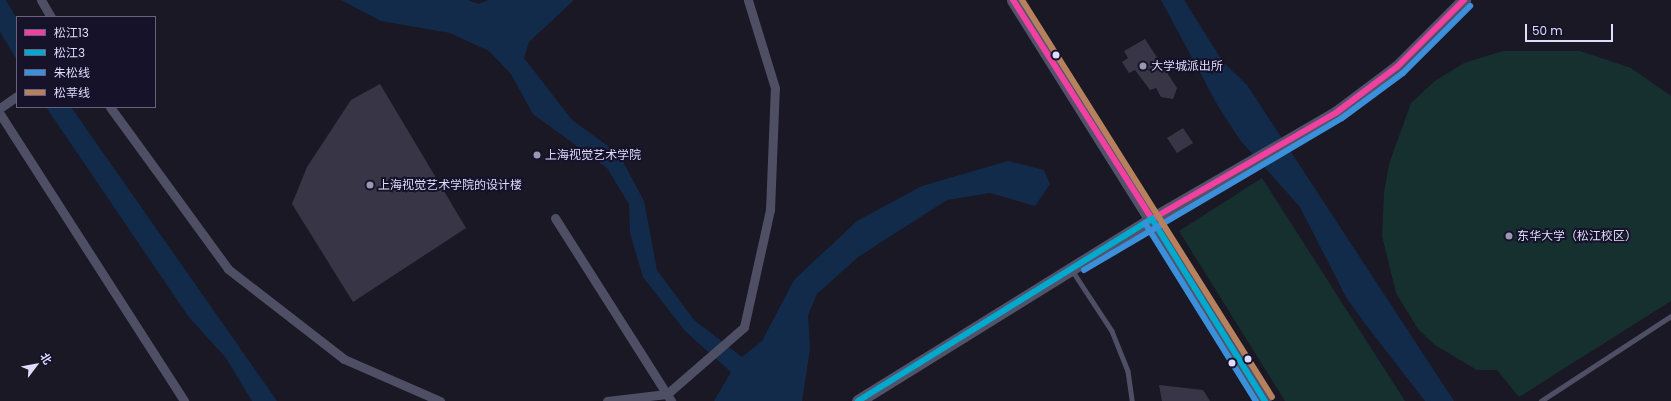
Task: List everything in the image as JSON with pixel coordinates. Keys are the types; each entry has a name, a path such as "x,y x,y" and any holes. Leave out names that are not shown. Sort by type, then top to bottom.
{"main road":[{"path":"1013,0 1265,401"},
{"path":"858,401 1152,219 1338,112 1397,67 1464,0"}],"street":[{"path":"42,0 50,16"},
{"path":"607,401 669,397 744,327 770,210 775,88 748,0"},
{"path":"0,108 16,97"},
{"path":"111,108 228,269 344,359 440,401"},
{"path":"0,114 184,401"},
{"path":"555,218 669,397"}],"lane":[{"path":"1071,269 1112,331 1128,371 1132,401"},
{"path":"1541,401 1670,318"}],"green space":[{"name":"东华大学（松江校区）","path":"1503,51 1580,51 1631,68 1671,96 1671,301 1519,397 1497,370 1477,370 1435,345 1418,329 1396,293 1382,236 1384,193 1389,164 1411,103 1435,81 1464,63"},
{"path":"1262,178 1405,401 1285,401 1179,231"}],"water":[{"path":"0,0 6,0 16,17 16,58 0,32"},
{"path":"341,0 468,0 479,4 488,0 574,0 529,42 524,58 572,120 619,154 644,201 657,270 694,320 742,357 762,341 794,280 857,221 922,186 1008,161 1044,170 1050,184 1035,206 990,193 947,200 858,257 817,294 808,315 810,349 802,401 714,401 731,372 686,332 643,277 630,233 629,204 607,168 533,114 511,74 489,51 450,33 381,21"},
{"path":"1161,0 1184,0 1223,62 1247,85 1454,401 1425,401 1363,321 1346,297 1300,207 1240,140 1218,106"},
{"path":"47,108 72,108 277,401 252,401 226,358 188,316"}],"building":[{"name":"大学城派出所","path":"1145,39 1177,88 1173,99 1161,97 1156,88 1150,90 1135,70 1129,73 1122,62 1128,58 1124,51"},
{"name":"上海视觉艺术学院的设计楼","path":"380,84 466,228 353,302 292,204 307,167 351,100"},
{"path":"1183,128 1193,143 1177,153 1167,138"},
{"path":"1159,385 1203,390 1210,401 1162,401"}],"transit line":[{"name":"松江13","path":"1013,0 1152,219"},
{"name":"松莘线","path":"1022,0 1272,397"},
{"name":"松江13","path":"1152,219 1337,112 1397,67 1464,0"},
{"name":"朱松线","path":"1084,270 1342,118 1403,73 1470,6"},
{"name":"松江3","path":"1152,219 1265,401"},
{"name":"松江3","path":"858,401 1152,219"},
{"name":"朱松线","path":"1145,223 1256,401"}],"place":[{"name":"大学城派出所","path":"1143,66"},
{"name":"上海视觉艺术学院","path":"537,155"},
{"name":"上海视觉艺术学院的设计楼","path":"370,185"},
{"name":"东华大学（松江校区）","path":"1509,236"}]}
